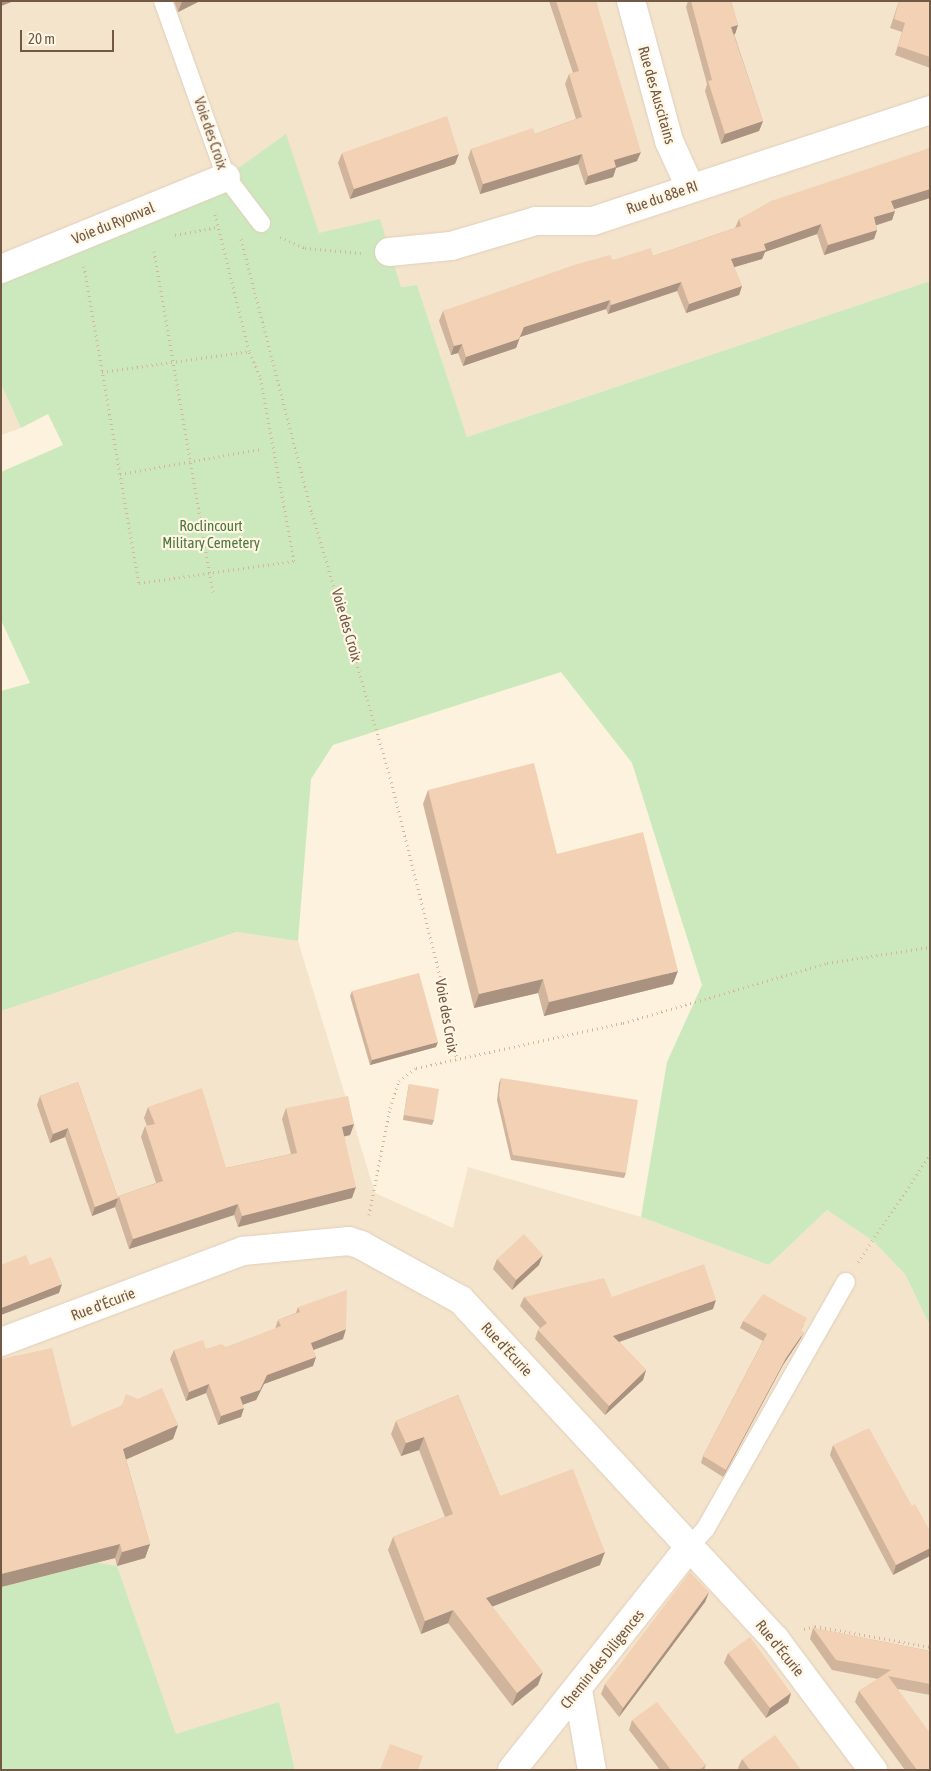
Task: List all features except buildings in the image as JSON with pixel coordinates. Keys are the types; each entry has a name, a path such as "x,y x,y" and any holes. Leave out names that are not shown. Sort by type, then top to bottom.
{"street":[{"name":"Rue des Auscitains","path":"631,1 669,141 690,187"},
{"name":"Rue du 88e RI","path":"389,252 451,246 536,221 593,222 690,187 930,110"},
{"name":"Voie du Ryonval","path":"1,269 226,177"},
{"name":"Rue d'Écurie","path":"1,1342 243,1251 348,1242 361,1245 461,1300 775,1639 873,1770"},
{"name":"Chemin des Diligences","path":"512,1770 578,1690 690,1546"},
{"path":"578,1690 592,1770"}],"lane":[{"name":"Voie des Croix","path":"163,1 226,177 261,223"},
{"path":"690,1546 706,1528 846,1282"}],"path":[{"path":"84,262 139,583 294,561 260,376 249,351 216,221"},
{"path":"261,223 281,238 304,248 345,253 389,252"},
{"name":"Voie des Croix","path":"261,223 238,228 312,513 390,777 445,996 457,1060 416,1068 399,1081 390,1108 361,1245"},
{"path":"175,235 218,227"},
{"path":"154,251 213,592"},
{"path":"102,372 249,351"},
{"path":"120,474 261,449"},
{"path":"457,1060 623,1023 827,963 930,947"},
{"path":"846,1282 930,1155"},
{"path":"775,1639 815,1626 930,1647"}],"shaded area":[{"path":"1,1 930,1 930,281 467,437 417,285 401,287 390,256 319,233 226,177 1,269"},
{"path":"1,384 21,428 1,435"},
{"path":"238,932 298,941 375,1193 453,1228 468,1167 641,1217 769,1265 827,1210 873,1241 905,1274 930,1326 930,1770 295,1770 279,1703 176,1735 117,1566 1,1587 1,1011"}],"green space":[{"name":"Roclincourt Military Cemetery","path":"286,134 319,233 380,219 401,287 417,285 467,437 930,281 930,1326 905,1274 873,1241 827,1210 769,1265 641,1217 667,1062 702,985 632,763 561,672 333,745 311,779 298,941 237,932 1,1011 1,691 30,683 1,620 1,472 63,445 48,414 21,428 1,384 1,269 226,177"},
{"path":"97,1563 117,1566 176,1734 279,1702 295,1770 1,1770 1,1587"}]}
